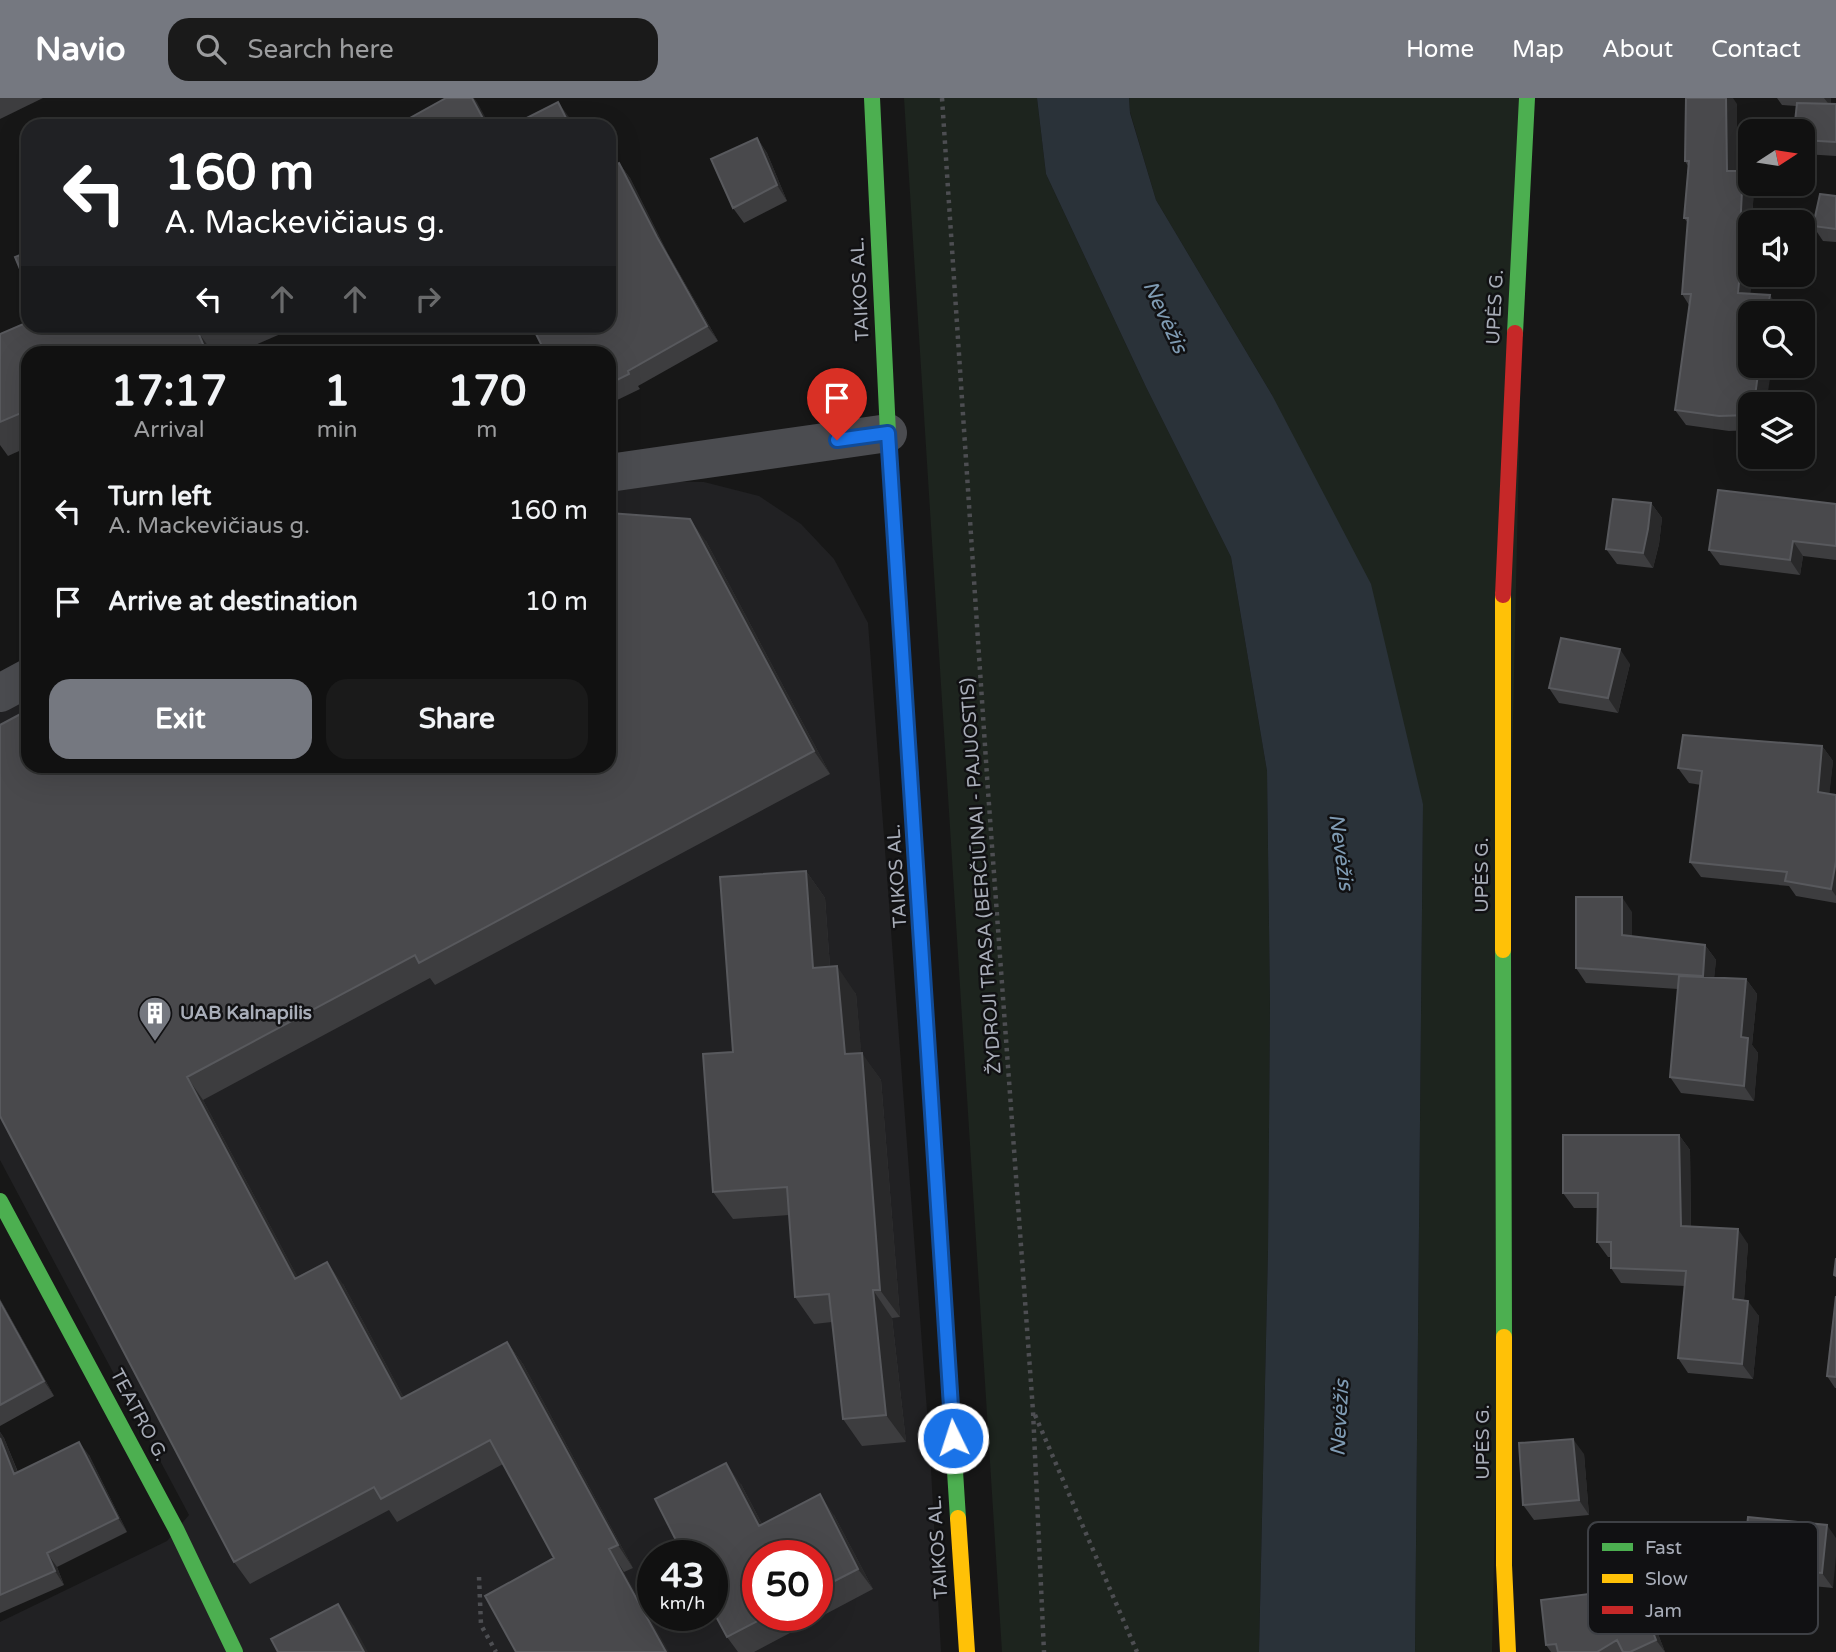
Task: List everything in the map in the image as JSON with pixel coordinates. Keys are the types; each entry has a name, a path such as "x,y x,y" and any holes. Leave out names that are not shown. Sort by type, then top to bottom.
{"street":[{"name":"TAIKOS AL.","path":"872,98 888,433 967,1652"},
{"name":"UPĖS G.","path":"1508,1652 1504,1552 1503,570 1527,98"},
{"path":"616,472 888,433"},
{"path":"0,693 21,682"},
{"name":"TEATRO G.","path":"0,1201 176,1529 235,1652"}],"path":[{"name":"ŽYDROJI TRASA (BERČIŪNAI - PAJUOSTIS)","path":"942,98 1033,1411 1044,1652"},
{"path":"1033,1411 1137,1652"},
{"path":"479,1577 481,1625 496,1652"}],"shaded area":[{"path":"904,98 1037,98 1046,174 1146,387 1231,557 1267,771 1270,1004 1268,1251 1259,1652 1002,1652"},
{"path":"1129,98 1527,98 1492,1652 1415,1652 1423,804 1272,395 1156,200 1130,112"},
{"path":"616,481 704,482 759,496 801,524 834,559 868,623 930,1451 941,1652 0,1652 0,1622 167,1541 189,1515 0,1160 0,712 21,702 21,773 616,773"}],"water":[{"name":"Nevėžis","path":"1037,98 1129,98 1130,113 1156,200 1272,395 1371,584 1423,804 1415,1652 1259,1652 1268,1251 1270,1004 1267,771 1231,557 1146,387 1046,174"}],"building":[{"path":"446,98 472,98 483,119 408,119"},
{"path":"1686,98 1726,98 1727,171 1738,171 1738,196 1742,196 1741,210 1738,210 1738,293 1770,295 1769,301 1738,301 1738,378 1757,378 1756,392 1738,392 1738,415 1719,416 1675,410 1691,294 1682,294 1688,218 1684,218 1689,161 1685,161"},
{"path":"558,102 566,119 525,119"},
{"path":"1797,103 1836,104 1836,142 1815,141 1815,119 1795,119"},
{"path":"757,138 777,185 733,208 711,159"},
{"path":"619,163 707,326 616,380 616,346 542,346 536,333 616,333 616,164"},
{"path":"1820,194 1836,196 1836,229 1815,226"},
{"path":"21,255 21,271 15,257"},
{"path":"21,325 21,333 198,333 204,346 21,346 21,413 0,422 0,334"},
{"path":"1718,490 1836,504 1836,546 1793,541 1790,560 1709,550"},
{"path":"1613,499 1651,503 1643,553 1606,549"},
{"name":"UAB Kalnapilis","path":"616,514 690,519 814,751 419,963 415,955 187,1077 295,1279 327,1262 401,1399 507,1342 618,1545 609,1549 637,1600 637,1631 654,1631 666,1652 516,1652 485,1596 554,1558 490,1440 381,1499 374,1487 234,1562 0,1116 0,725 21,714 21,773 616,773"},
{"path":"1561,638 1620,649 1608,698 1549,688"},
{"path":"1683,735 1822,746 1818,792 1836,795 1836,861 1831,889 1785,881 1787,872 1690,862 1702,771 1678,768"},
{"path":"806,871 813,968 837,966 845,1054 862,1053 880,1290 873,1290 886,1415 843,1419 829,1294 795,1297 787,1187 713,1192 703,1054 733,1052 720,877"},
{"path":"1576,897 1622,897 1622,935 1705,945 1703,976 1576,968"},
{"path":"1679,976 1746,979 1741,1037 1748,1038 1744,1086 1670,1077"},
{"path":"1563,1135 1679,1135 1681,1226 1738,1229 1733,1299 1748,1301 1742,1364 1678,1358 1686,1271 1611,1268 1611,1242 1597,1242 1598,1193 1563,1193"},
{"path":"1836,1296 1836,1377 1827,1376"},
{"path":"0,1302 44,1381 0,1405"},
{"path":"0,1438 14,1474 79,1442 118,1518 47,1553 55,1571 0,1595"},
{"path":"1573,1439 1579,1500 1523,1505 1519,1443"},
{"path":"726,1463 759,1526 820,1494 858,1569 833,1582 833,1540 742,1540 742,1629 727,1637 724,1631 728,1631 728,1540 676,1540 655,1499"},
{"path":"1748,1517 1797,1522 1747,1522"},
{"path":"1818,1524 1827,1525 1822,1573 1818,1573"},
{"path":"1588,1594 1588,1634 1654,1634 1656,1640 1630,1652 1623,1652 1617,1640 1597,1652 1558,1652 1556,1644 1546,1645 1541,1600"},
{"path":"338,1604 364,1652 278,1652 271,1639"}],"traffic: fast":[{"path":"872,98 888,433 907,729"},
{"path":"1515,333 1527,98"},
{"path":"1503,950 1504,1337"},
{"path":"927,1033 958,1518"},
{"path":"0,1201 176,1529 235,1652"}],"traffic: slow":[{"path":"1503,595 1503,950"},
{"path":"907,729 927,1033"},
{"path":"1504,1337 1504,1565 1508,1652"},
{"path":"958,1518 967,1652"}],"traffic: jam":[{"path":"1503,595 1515,333"}],"place":[{"name":"UAB Kalnapilis","path":"155,1043"}],"route":[{"path":"837,440 888,433 953,1438"}]}
